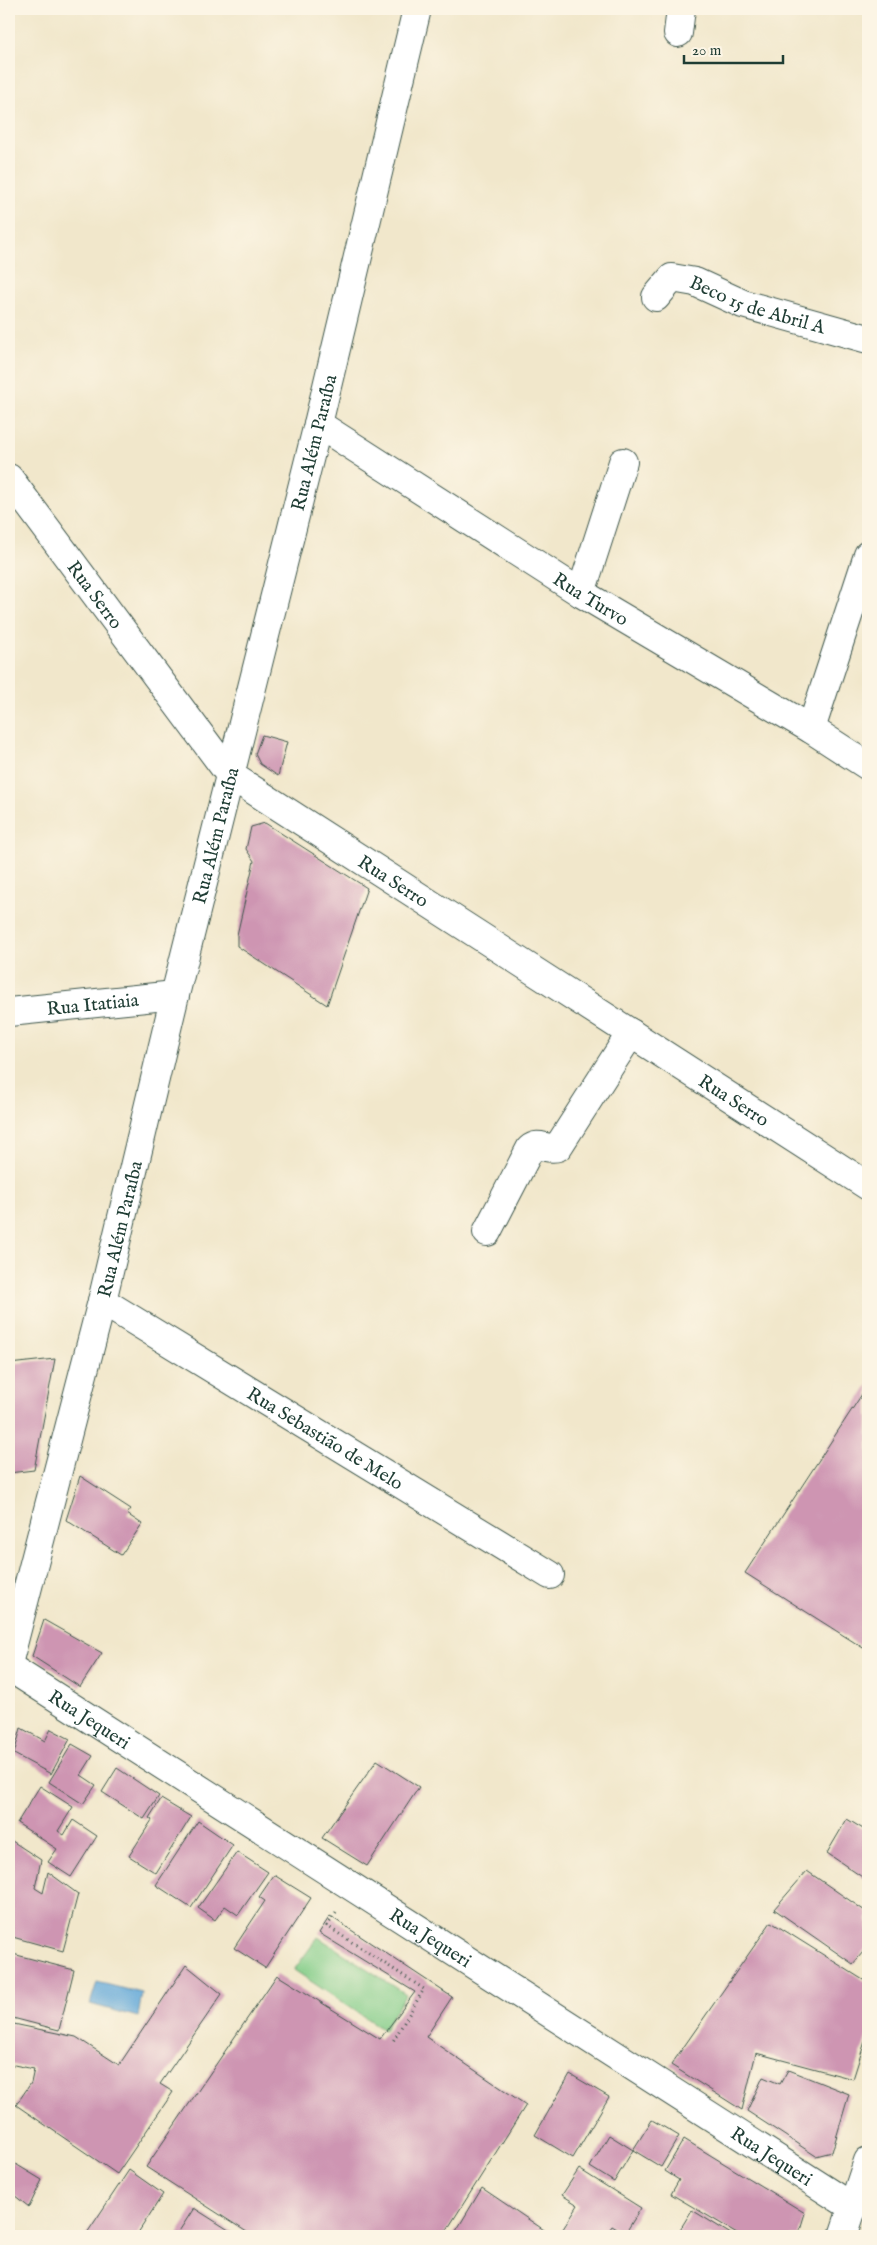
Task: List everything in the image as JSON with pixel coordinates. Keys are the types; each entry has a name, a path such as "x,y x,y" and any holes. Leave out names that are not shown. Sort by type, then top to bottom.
{"street":[{"name":"Rua Além Paraíba","path":"9,1660 102,1301 175,996 318,424 416,9"},
{"name":"Beco 15 de Abril A","path":"656,297 672,278 696,282 742,304 868,339"},
{"name":"Rua Turvo","path":"318,424 581,593 811,729 868,766"},
{"path":"581,593 623,462"},
{"name":"Rua Serro","path":"9,478 230,775 868,1186"},
{"path":"811,729 868,554"},
{"name":"Rua Itatiaia","path":"9,1012 175,996"},
{"path":"487,1232 530,1149 534,1145 550,1149 558,1147 632,1033"},
{"name":"Rua Sebastião de Melo","path":"102,1301 550,1575"},
{"name":"Rua Jequeri","path":"9,1667 854,2208"},
{"path":"843,2236 854,2208 868,2161"}],"path":[{"path":"352,1887 328,1926 424,1989 393,2041"}],"green space":[{"path":"318,1937 406,1994 384,2030 294,1970"}],"water":[{"path":"97,1982 142,1993 138,2017 90,2004"}],"building":[{"path":"262,735 287,742 278,776 260,764 255,754"},
{"path":"265,823 367,888 327,1005 237,946 237,935 254,861 246,849 251,827"},
{"path":"55,1359 34,1470 9,1473 9,1364"},
{"path":"868,1385 868,1651 745,1573"},
{"path":"80,1476 131,1509 127,1514 142,1524 121,1555 66,1520"},
{"path":"44,1620 102,1653 80,1687 32,1656"},
{"path":"21,1728 45,1741 51,1729 70,1739 51,1774 14,1754"},
{"path":"72,1744 93,1756 81,1775 96,1785 83,1804 49,1782"},
{"path":"377,1760 419,1787 367,1866 322,1838"},
{"path":"117,1768 159,1796 144,1819 102,1792"},
{"path":"40,1786 73,1807 58,1831 64,1835 73,1820 97,1836 71,1877 48,1862 57,1849 17,1823"},
{"path":"161,1799 191,1817 156,1873 129,1856 152,1820 149,1818"},
{"path":"847,1819 868,1832 868,1881 827,1853"},
{"path":"198,1821 233,1845 191,1908 156,1885"},
{"path":"9,1839 41,1860 35,1888 43,1893 48,1872 78,1894 63,1951 9,1936"},
{"path":"237,1852 268,1872 238,1915 225,1906 215,1920 198,1908"},
{"path":"807,1871 868,1913 868,1946 853,1964 774,1909"},
{"path":"274,1875 311,1898 265,1968 234,1948 265,1901 259,1897"},
{"path":"330,1916 452,1997 426,2037 526,2105 443,2236 253,2236 146,2167 277,1975 380,2039 415,1992 319,1933"},
{"path":"771,1922 868,1983 868,2032 853,2079 756,2053 742,2110 671,2065"},
{"path":"9,1953 74,1970 59,2030 9,2017"},
{"path":"186,1965 222,1994 160,2084 173,2092 117,2174 16,2105 31,2083 34,2069 9,2064 9,2023 76,2037 119,2065"},
{"path":"788,2070 849,2094 832,2152 816,2156 747,2111 763,2077 780,2084"},
{"path":"570,2074 609,2097 573,2158 535,2135"},
{"path":"652,2120 679,2136 661,2167 633,2150"},
{"path":"609,2135 633,2150 614,2182 590,2167"},
{"path":"684,2139 805,2213 798,2236 742,2236 671,2194 679,2180 665,2171"},
{"path":"9,2160 42,2180 29,2207 9,2191"},
{"path":"579,2169 641,2208 625,2234 612,2226 605,2236 568,2236 561,2232 578,2205 562,2195"},
{"path":"129,2170 163,2194 136,2236 85,2236"},
{"path":"482,2188 553,2236 453,2236"},
{"path":"194,2208 238,2236 176,2236"},
{"path":"692,2210 734,2236 676,2236"}]}
